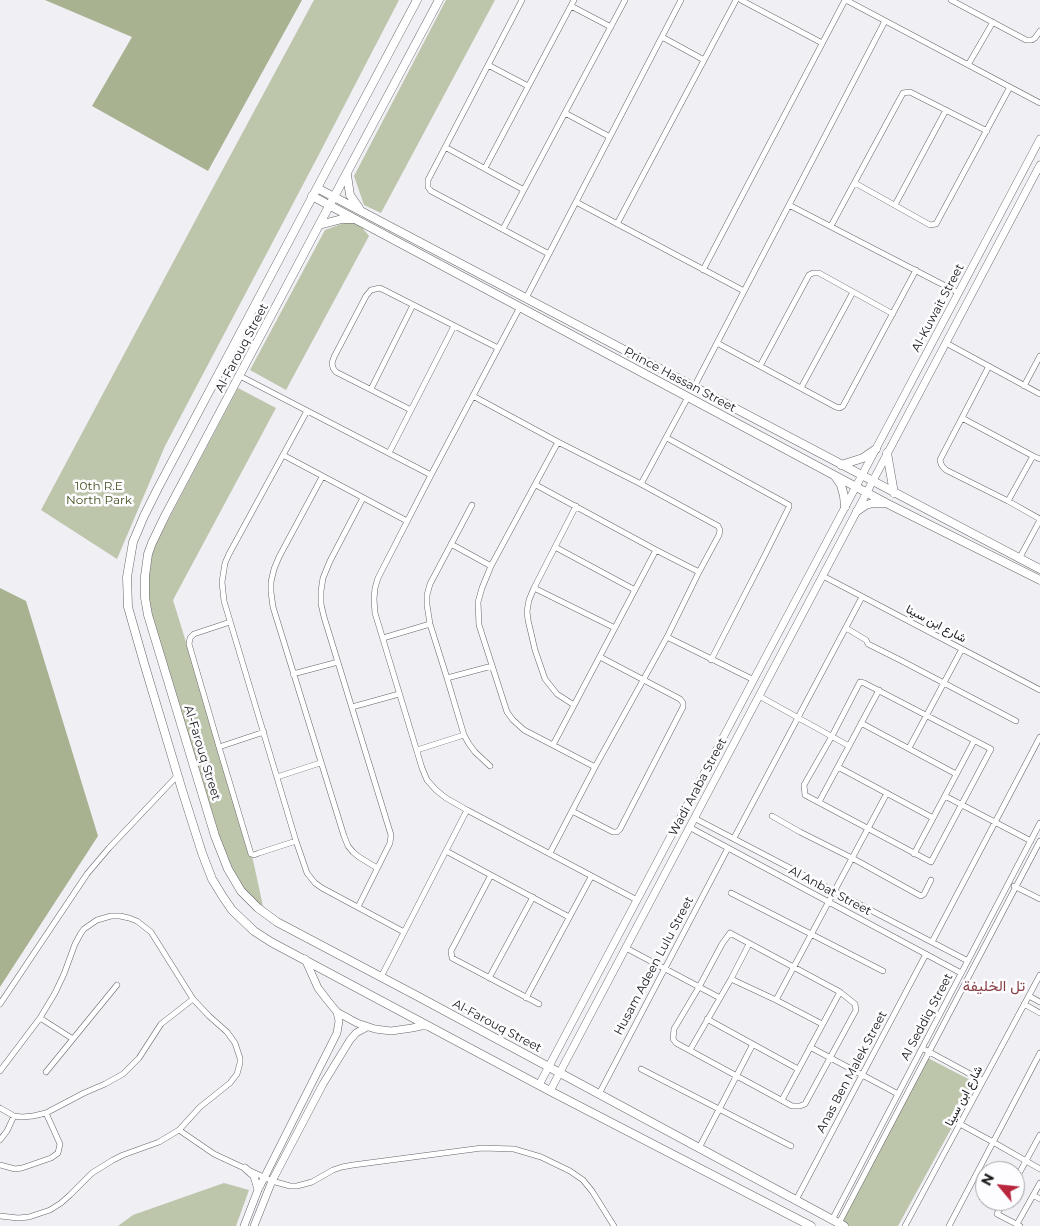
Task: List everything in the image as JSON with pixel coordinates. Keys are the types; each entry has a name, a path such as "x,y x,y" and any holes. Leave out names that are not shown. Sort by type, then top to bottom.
{"main road":[{"name":"Al-Farouq Street","path":"417,0 144,516 131,550 127,577 128,607 178,775 212,879 232,910 254,931 271,942 550,1091 811,1226"},
{"name":"Al-Farouq Street","path":"439,0 165,516 148,554 145,576 145,598 148,615 215,836 234,880 249,900 277,922 838,1223"},
{"name":"Al-Kuwait Street","path":"856,487 1040,140"},
{"name":"Al-Kuwait Street","path":"866,493 1040,165"},
{"path":"347,173 350,195 362,212"},
{"name":"Prince Hassan Street","path":"316,188 1040,569"},
{"name":"Prince Hassan Street","path":"312,196 866,493 1040,580"},
{"path":"1000,215 1011,219"},
{"path":"319,225 342,219 355,219"},
{"path":"841,464 863,458 876,448"},
{"path":"887,454 894,493"},
{"path":"833,475 839,481 845,507"},
{"name":"Wadi Araba Street","path":"539,1085 856,487"},
{"name":"Wadi Araba Street","path":"550,1091 866,493"},
{"path":"857,511 873,503 883,502 888,504"},
{"path":"725,734 736,739"},
{"path":"304,959 318,988 328,1002 337,1012 357,1023 391,1031 428,1026"},
{"path":"244,1226 264,1177 337,1034 339,1021 337,1012"},
{"path":"254,1226 272,1181 344,1047 356,1034 368,1027"},
{"path":"245,1168 254,1176 258,1190"},
{"path":"735,1187 743,1171"}],"street":[{"path":"522,0 428,180 428,186 432,191 548,254"},
{"path":"503,229 625,0"},
{"path":"526,298 681,0"},
{"path":"617,224 736,0"},
{"path":"741,0 822,43"},
{"path":"703,270 846,0 1040,103"},
{"path":"951,0 1022,38 1030,40 1035,38 1040,32"},
{"path":"485,168 573,3 611,27"},
{"path":"694,387 885,21"},
{"path":"968,65 992,22"},
{"path":"662,37 704,60"},
{"path":"488,65 528,86"},
{"path":"854,183 930,225 936,224 1010,87"},
{"path":"831,226 903,93 910,92 987,131"},
{"path":"895,205 946,110"},
{"path":"565,113 610,137"},
{"path":"445,147 524,190"},
{"path":"576,202 744,291"},
{"path":"789,205 959,292"},
{"path":"717,343 840,408 844,406 916,270"},
{"path":"760,366 809,275 813,273 819,273 893,314"},
{"path":"411,410 336,372 333,368 334,357 370,290 380,288 498,348"},
{"path":"801,388 853,292"},
{"path":"371,389 413,305"},
{"path":"520,307 378,578 374,598 375,613 422,768 436,790 467,810 637,900"},
{"path":"389,453 454,326"},
{"path":"946,343 1040,394"},
{"path":"1024,386 1040,356"},
{"path":"989,366 940,460 946,470 1008,501 1040,520 1019,559"},
{"path":"240,376 431,475"},
{"path":"473,396 641,484 718,526 720,530 720,535 699,572 667,637 550,853"},
{"path":"641,484 688,397"},
{"path":"307,411 225,563 222,591 307,873 322,888 404,932"},
{"path":"962,418 1040,459"},
{"path":"667,438 789,505 711,660"},
{"path":"558,442 491,566 478,602 479,626 507,712 513,720 524,730 595,767"},
{"path":"283,455 407,521"},
{"path":"1008,501 1033,456"},
{"path":"322,477 274,569 271,582 273,607 320,764 344,836 348,846 359,857 377,868"},
{"path":"536,485 699,572"},
{"path":"358,907 390,843 391,835 324,617 321,592 323,578 330,561 363,498"},
{"path":"472,505 430,584 427,605 430,624 464,735 468,744 490,766"},
{"path":"574,705 557,694 544,678 535,650 527,611 534,588 576,506"},
{"path":"451,544 491,566"},
{"path":"555,547 635,590"},
{"path":"553,745 656,550"},
{"name":"شارع ابن سينا","path":"822,576 1040,690"},
{"path":"534,588 615,628"},
{"path":"734,838 862,597"},
{"path":"230,622 194,634 190,638 189,644 218,747 252,854 254,855 296,840"},
{"path":"383,638 430,624"},
{"path":"846,628 866,640 868,644 1016,721"},
{"path":"667,637 754,680"},
{"path":"909,748 962,649"},
{"path":"572,811 613,832 617,832 683,708 683,703 680,700 600,657"},
{"path":"294,674 338,662"},
{"path":"447,678 492,666"},
{"path":"860,682 879,690 991,750 931,862 805,795 804,785 860,682"},
{"path":"819,802 879,690"},
{"path":"352,707 399,694"},
{"path":"759,696 850,746"},
{"path":"861,723 956,774"},
{"path":"218,747 264,732"},
{"path":"417,750 464,735"},
{"path":"932,942 1040,737"},
{"path":"914,854 974,741"},
{"path":"277,777 320,764"},
{"path":"838,766 933,818"},
{"path":"0,1004 87,874 178,775"},
{"path":"776,1000 887,793"},
{"path":"945,796 1031,841"},
{"path":"381,977 467,810"},
{"path":"772,816 793,829 852,858 919,895 924,894 931,880"},
{"name":"Al Anbat Street","path":"694,818 968,961"},
{"name":"Al Seddiq Street","path":"838,1223 898,1094 1040,823"},
{"name":"Al Anbat Street","path":"689,827 961,973"},
{"name":"Al Seddiq Street","path":"838,1223 1040,841"},
{"name":"Husam Adeen Lulu Street","path":"599,1094 728,848"},
{"path":"446,851 570,917"},
{"path":"491,875 451,951 452,958 539,1004"},
{"path":"526,998 591,877"},
{"path":"1009,883 1040,900"},
{"path":"731,893 883,971"},
{"path":"489,978 533,897"},
{"path":"0,1070 40,1018 55,993 81,933 97,920 111,916 120,916 137,921 151,932 193,999 227,1032 235,1043 240,1058 237,1074 230,1083 206,1101 179,1130 159,1142 123,1155 92,1173 70,1196 50,1210 18,1218 0,1216"},
{"path":"730,933 749,944 794,966 840,992 855,1004 856,1010 830,1059 805,1104 800,1106 792,1106 676,1043 673,1039 674,1029 730,933"},
{"path":"690,1050 749,944"},
{"path":"626,948 720,998"},
{"name":"Anas Ben Malek Street","path":"796,1200 926,954"},
{"name":"شارع ابن سينا","path":"905,1226 1040,974"},
{"path":"731,979 822,1024"},
{"path":"46,1072 117,985"},
{"path":"782,1100 840,992"},
{"path":"1029,996 1040,1002"},
{"path":"0,1108 14,1116 22,1117 46,1113 123,1074 139,1058 162,1024 193,999"},
{"path":"1024,1004 1040,1013"},
{"path":"40,1018 73,1039"},
{"path":"707,1019 798,1069"},
{"path":"698,1148 753,1044"},
{"path":"810,1048 898,1094"},
{"path":"922,1048 983,1081"},
{"path":"949,1226 1040,1053"},
{"path":"641,1069 791,1146"},
{"path":"0,1165 22,1168 51,1158 58,1153 60,1144 46,1113"},
{"path":"0,1140 7,1131 14,1116"},
{"path":"960,1124 1040,1169"},
{"path":"179,1130 214,1154 286,1186 297,1186 312,1182 333,1170 347,1166 482,1148 514,1149 542,1157 583,1180 592,1190 614,1226"},
{"path":"1026,1160 1040,1135"},
{"path":"999,1211 997,1214 1018,1225 1040,1183"},
{"path":"1033,1195 1040,1199"}],"green space":[{"path":"45,0 302,0 208,171 92,106 132,37"},
{"name":"10th R.E North Park","path":"314,0 399,0 165,446 117,559 41,510"},
{"path":"446,0 495,0 381,213 364,205 354,176"},
{"path":"355,219 369,236 286,390 250,370 325,230"},
{"path":"238,388 276,408 173,600 253,860 264,911 251,902 228,869 145,598 150,558 156,543"},
{"path":"0,588 26,601 98,836 0,987"},
{"path":"926,1057 976,1083 898,1226 844,1226 839,1223"},
{"path":"224,1183 249,1190 236,1226 118,1226 133,1215"}],"district":[{"name":"تل الخليفة","path":"994,987"}]}
